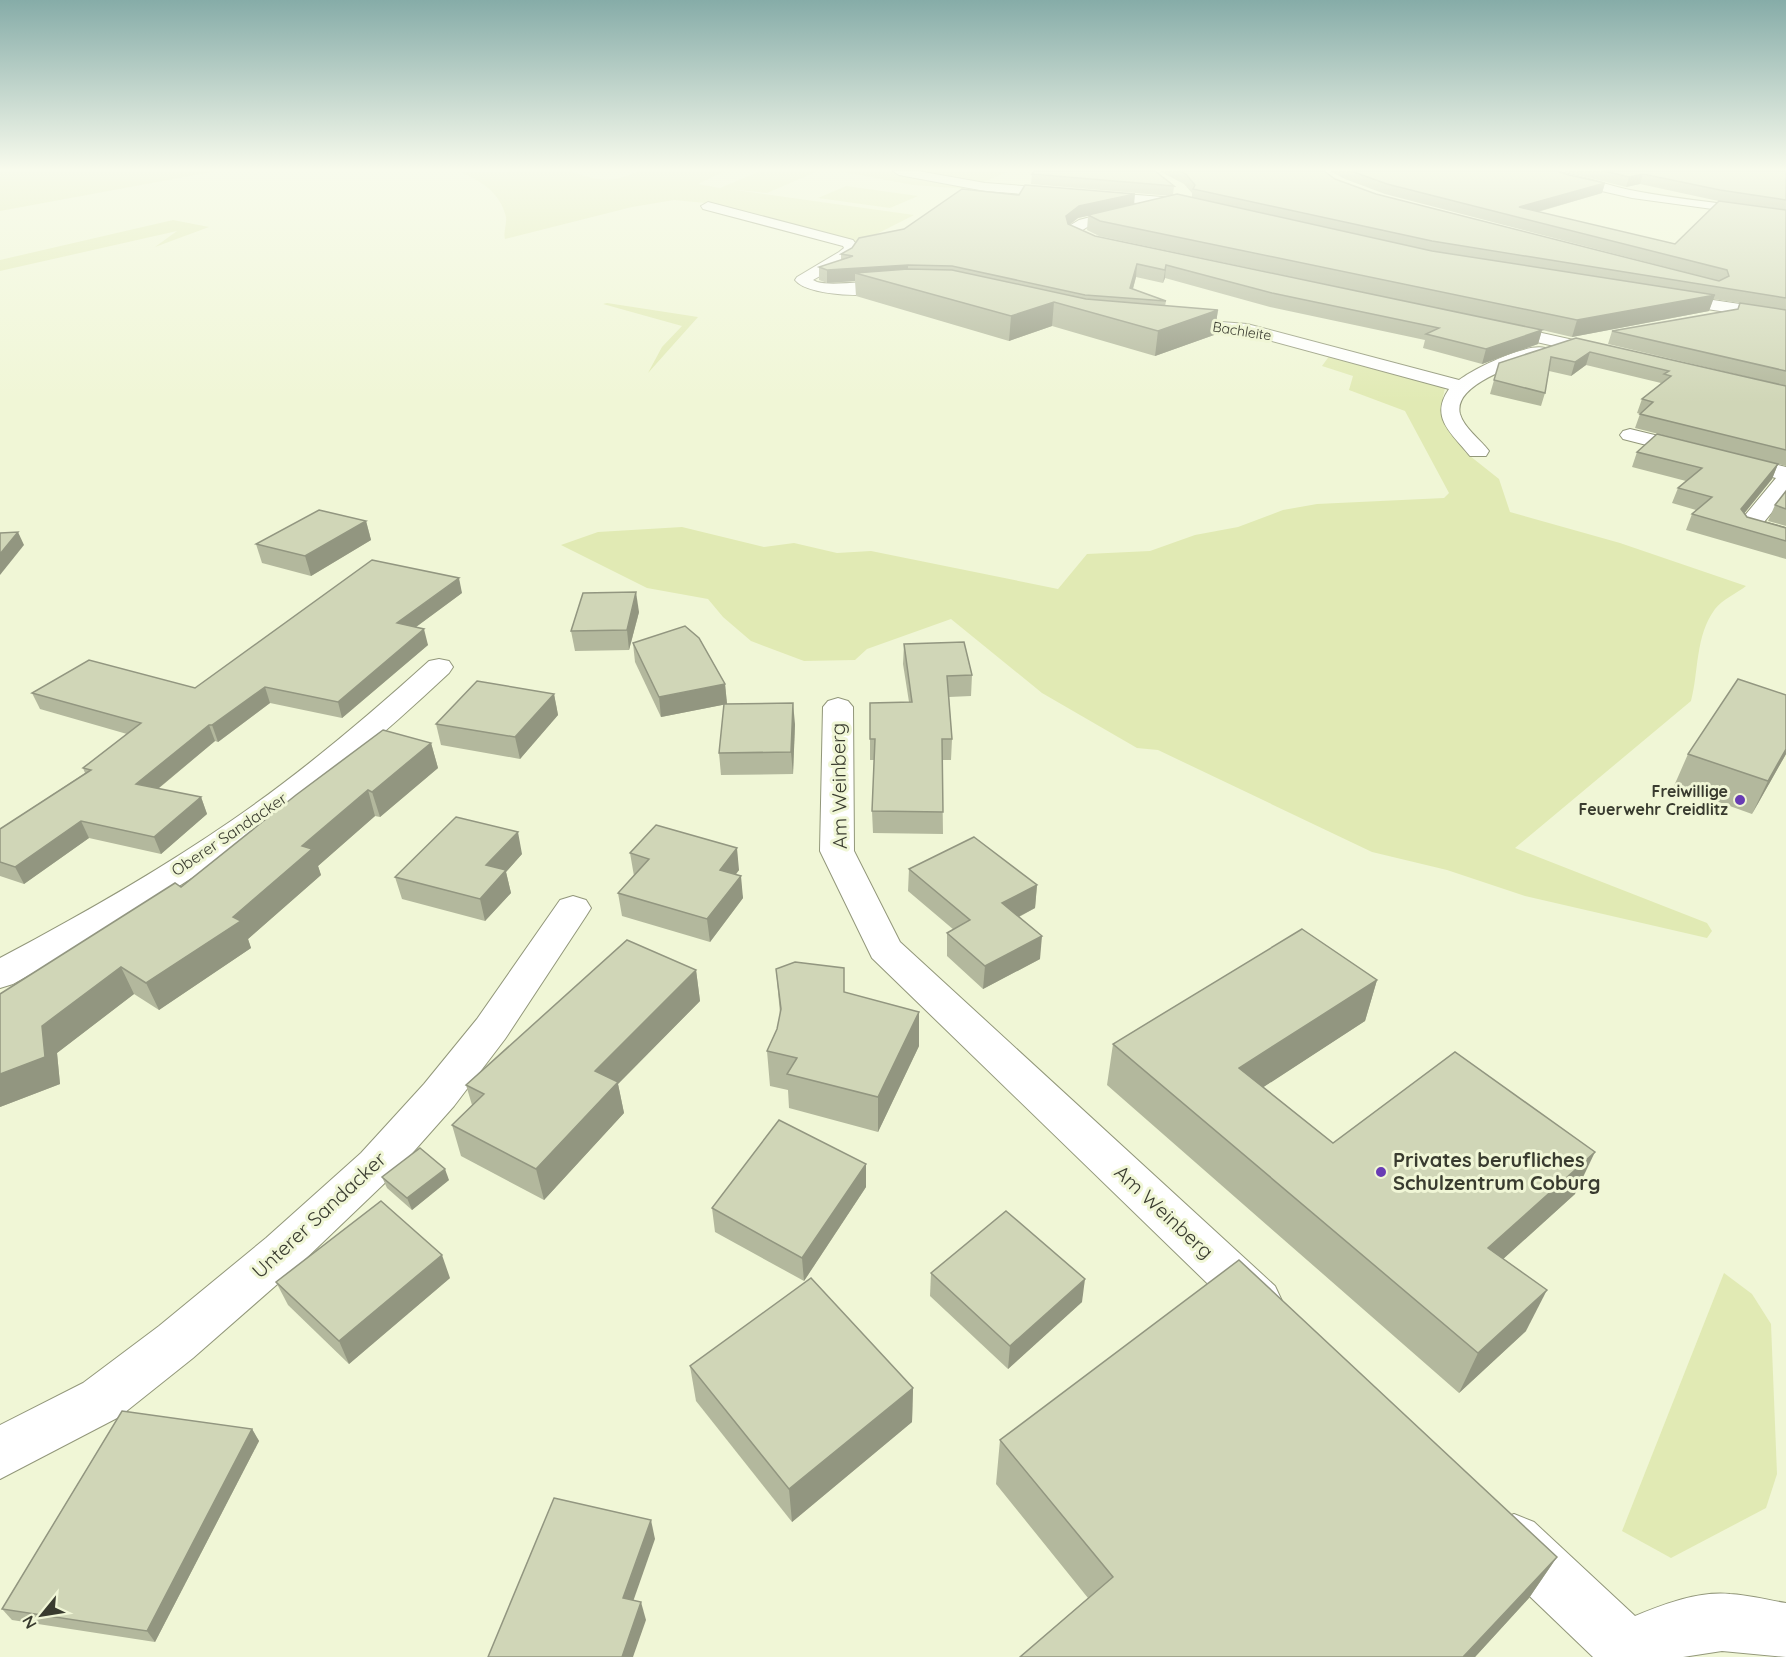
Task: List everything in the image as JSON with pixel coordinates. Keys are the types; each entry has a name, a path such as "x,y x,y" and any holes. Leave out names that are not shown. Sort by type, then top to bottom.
{"street":[{"path":"852,248 850,254 817,269 803,280 814,287 841,290 879,285 919,285"},
{"path":"1651,295 1786,306"},
{"path":"1694,322 1748,303 1786,316"},
{"name":"Bachleite","path":"1157,322 1247,329 1460,386"},
{"path":"1476,324 1626,357"},
{"path":"1478,451 1450,414 1450,405 1460,386 1507,362 1568,343 1615,336"},
{"path":"1630,435 1786,474"},
{"path":"1786,481 1749,525 1786,536"},
{"name":"Oberer Sandacker","path":"0,975 63,940 173,873 274,805 342,752 439,667"},
{"name":"Am Weinberg","path":"838,707 837,851 885,949 1290,1331"},
{"name":"Unterer Sandacker","path":"0,1454 101,1400 176,1342 282,1252 376,1165 439,1095 490,1029 573,908"},
{"path":"1489,1519 1626,1654 1660,1635 1720,1622 1786,1632"}],"green space":[{"path":"50,248 100,248 0,271 0,260"},
{"path":"603,304 698,317 648,373 662,347 682,326"},
{"path":"1330,355 1446,384 1443,397 1444,419 1465,452 1499,479 1510,512 1620,543 1746,586 1718,606 1709,619 1701,642 1691,701 1515,848 1707,923 1712,931 1707,938 1525,896 1447,870 1372,852 1158,750 1137,748 1042,693 951,619 867,649 855,660 804,661 751,641 723,617 708,599 647,588 561,545 598,532 682,527 764,547 794,543 837,553 871,551 1058,589 1087,554 1150,551 1195,535 1238,527 1283,510 1317,504 1444,498 1449,493 1405,411 1349,390 1353,376 1322,366"},
{"path":"1724,1273 1752,1294 1771,1324 1777,1474 1766,1508 1671,1558 1622,1531"}],"building":[{"path":"851,248 1154,248 1542,330 1486,349 1426,334 1439,328 1272,293 1166,265 1165,270 1137,264 1130,288 1166,301 1085,295 952,266 908,265 827,270 819,267 853,256 841,254"},
{"path":"1232,248 1420,248 1715,295 1577,320"},
{"path":"1478,248 1590,248 1719,281 1729,276 1727,270 1641,248 1786,248 1786,298"},
{"path":"908,269 952,270 1086,299 1218,310 1158,331 1054,302 1011,316 855,273"},
{"path":"1740,303 1786,310 1786,371 1612,331 1738,309"},
{"path":"1576,338 1786,386 1786,450 1640,414 1653,402 1642,399 1671,376 1664,374 1669,371 1590,352 1575,362 1551,357 1545,393 1494,380 1499,363"},
{"path":"1657,434 1778,464 1741,509 1747,517 1786,528 1786,541 1692,514 1712,497 1678,488 1702,468 1637,452"},
{"path":"1786,491 1786,509 1775,505"},
{"path":"319,510 366,521 305,556 256,544"},
{"path":"18,532 0,554 0,533"},
{"path":"372,560 459,578 397,623 424,629 338,702 265,687 209,725 136,784 201,797 154,837 81,821 15,867 0,862 0,829 91,770 83,768 141,723 32,693 89,660 195,688"},
{"path":"636,592 627,630 571,631 583,593"},
{"path":"685,626 699,638 725,684 659,697 633,643"},
{"path":"964,642 972,675 947,676 952,739 942,739 943,812 872,811 875,739 870,739 870,703 912,702 904,644"},
{"path":"1738,679 1786,695 1786,749 1768,781 1688,754"},
{"path":"477,681 554,694 515,737 436,724"},
{"path":"793,703 791,752 719,753 724,704"},
{"path":"383,730 431,743 372,792 368,790 302,846 312,849 233,917 241,921 146,983 121,967 42,1026 45,1057 0,1074 0,994 175,883 181,887 296,795"},
{"path":"456,817 518,832 486,865 506,870 480,899 395,877"},
{"path":"656,825 737,848 720,870 741,876 707,919 618,893 649,859 630,853"},
{"path":"974,837 1037,885 1002,903 1042,936 985,966 947,933 970,920 909,869"},
{"path":"1302,929 1377,980 1239,1068 1333,1143 1455,1052 1595,1152 1488,1248 1547,1290 1478,1353 1113,1044"},
{"path":"627,940 696,970 595,1071 618,1082 536,1169 452,1125 484,1094 466,1085"},
{"path":"795,962 844,968 844,992 919,1012 878,1097 787,1074 797,1058 767,1051 777,1029 781,1009 776,969"},
{"path":"779,1120 866,1164 802,1258 712,1208"},
{"path":"420,1148 445,1169 407,1198 382,1177"},
{"path":"381,1201 442,1255 339,1341 276,1282"},
{"path":"1006,1211 1085,1279 1010,1346 931,1273"},
{"path":"1239,1260 1557,1557 1463,1657 1020,1657 1113,1577 1000,1440"},
{"path":"811,1278 913,1388 789,1489 690,1366"},
{"path":"122,1411 252,1429 147,1631 2,1609"},
{"path":"554,1498 651,1520 623,1598 641,1602 622,1657 488,1657"}],"place":[{"name":"Freiwillige Feuerwehr Creidlitz","path":"1740,800"},
{"name":"Privates berufliches Schulzentrum Coburg","path":"1381,1172"}]}
